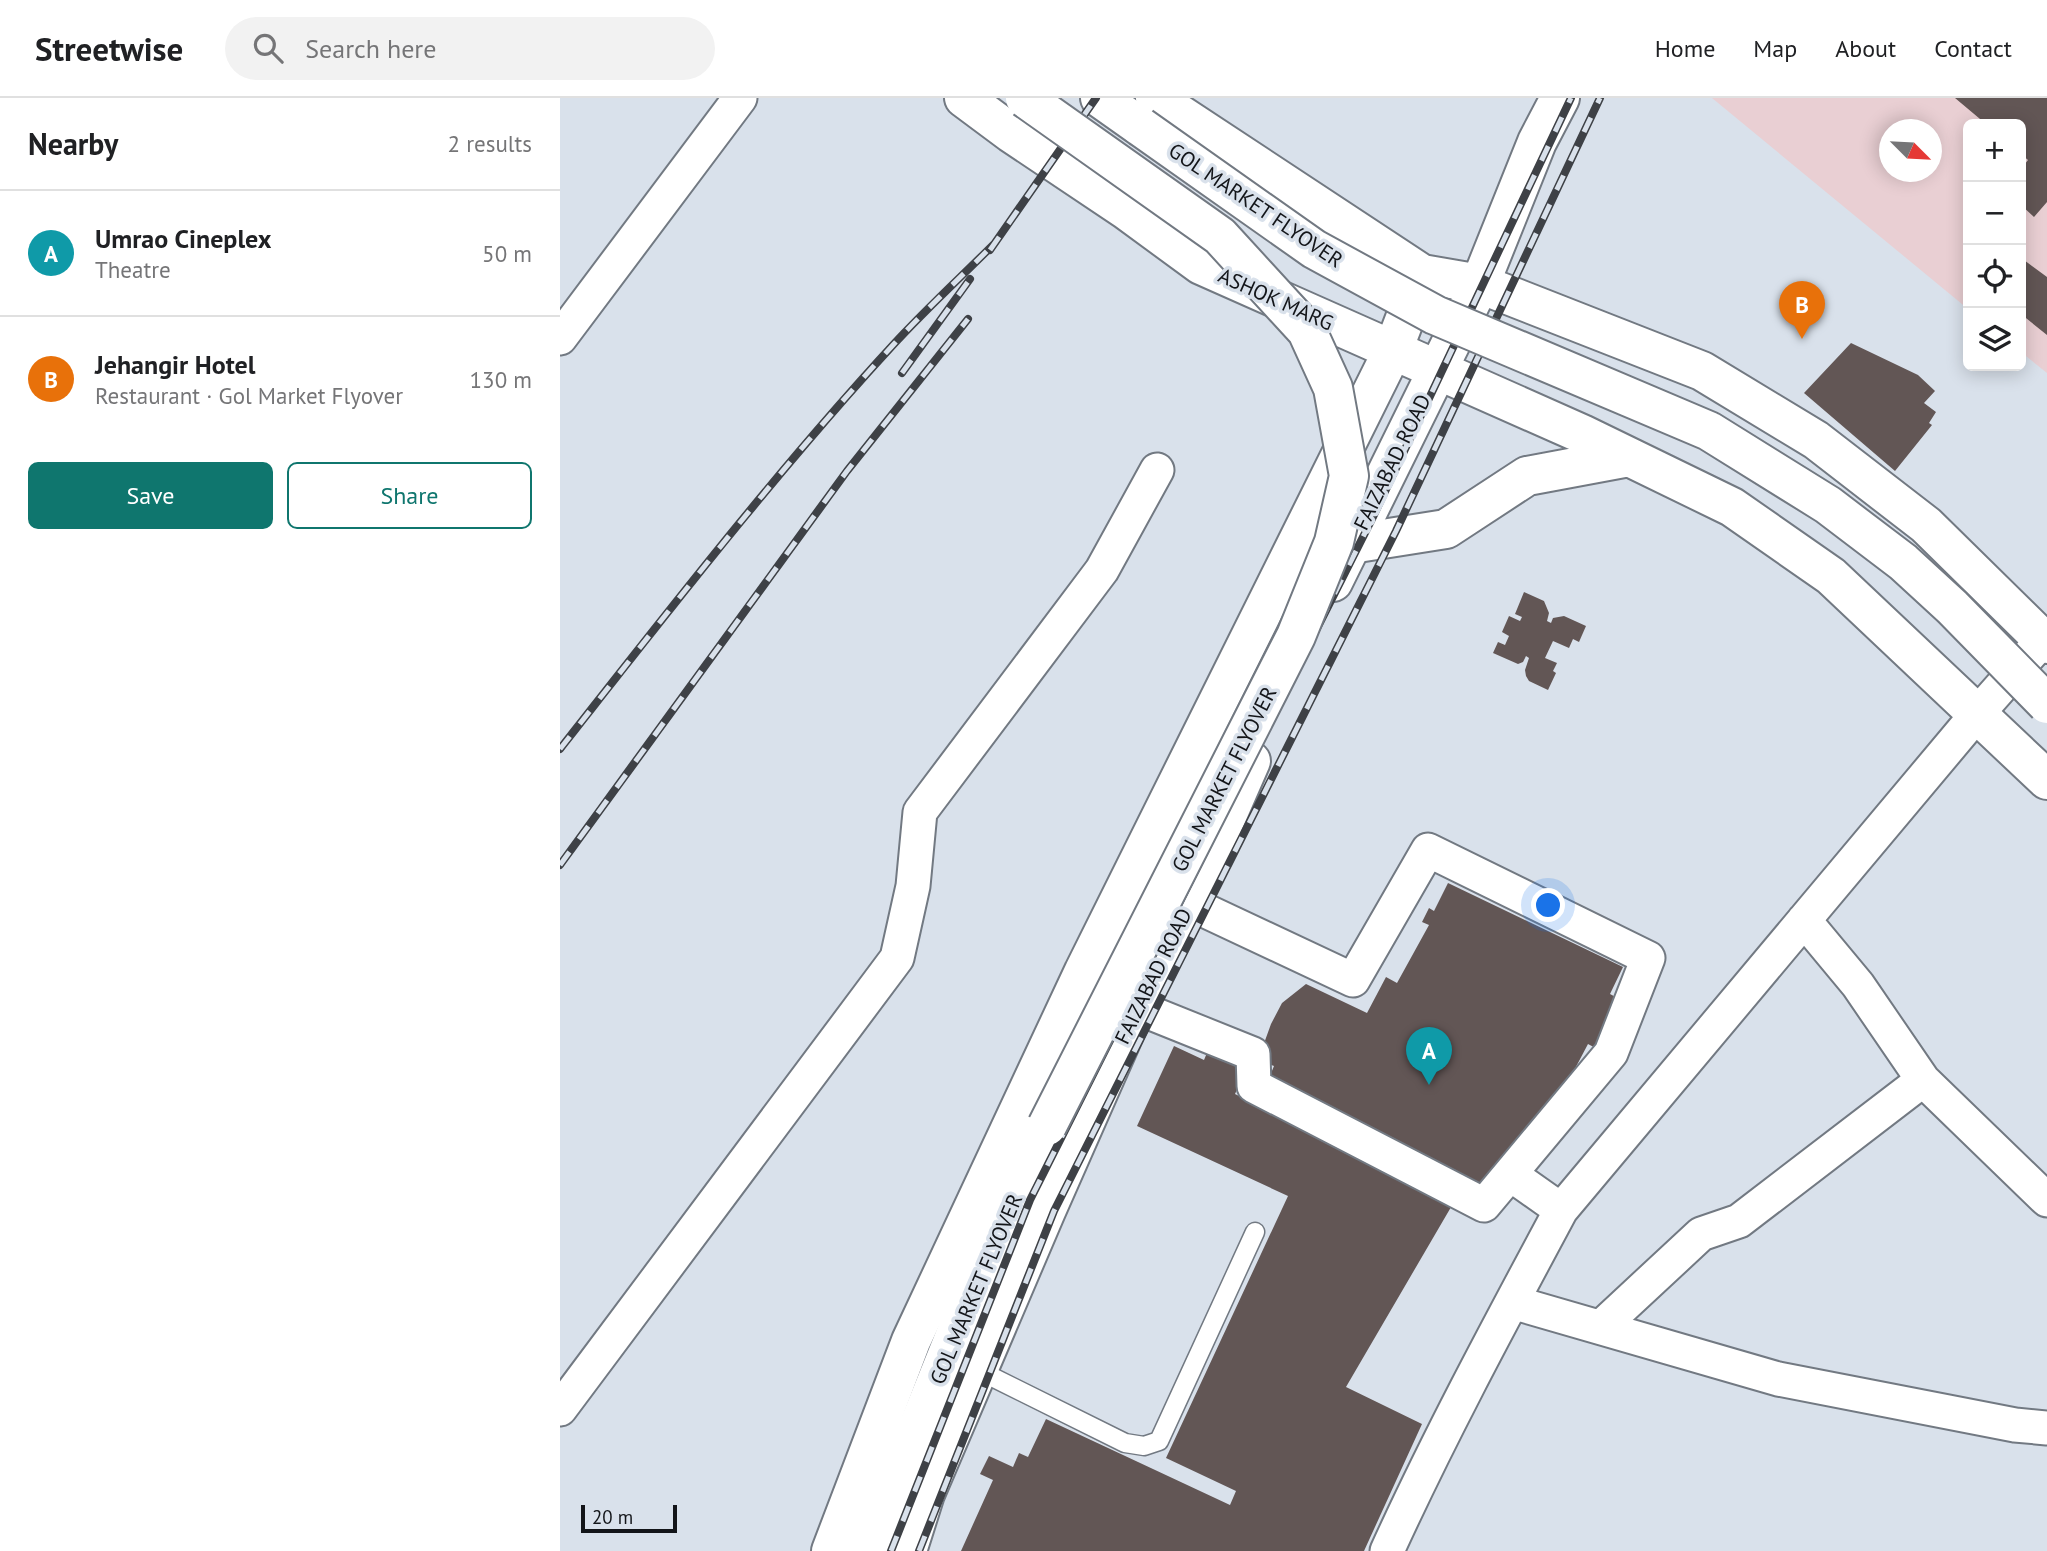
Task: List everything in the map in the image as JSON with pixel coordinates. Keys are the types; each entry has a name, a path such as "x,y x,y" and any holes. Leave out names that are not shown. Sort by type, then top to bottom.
{"main road":[{"name":"ASHOK MARG","path":"964,98 1126,210 1200,265 1582,434 1732,507 1831,576 2047,780"},
{"name":"GOL MARKET FLYOVER","path":"868,1551 968,1303 1047,1126 1296,636 1334,542 1349,476 1334,388 1307,331 1220,236 1025,98"},
{"path":"1011,133 1036,98"},
{"name":"GOL MARKET FLYOVER","path":"1100,98 1314,248 1435,315 1709,432 1828,505 1903,562 1952,607 2047,704"},
{"name":"FAIZABAD ROAD","path":"907,1551 925,1494 1136,1007 1189,903 1285,681 1480,284 1537,142 1560,98"},
{"path":"1126,210 1168,107 1422,274 1480,284 1702,371 1816,440 1926,525 2045,639"},
{"path":"831,1551 917,1329 1084,971 1393,350 1422,274"},
{"path":"1351,544 1447,529 1527,476 1629,457"}],"street":[{"path":"560,338 740,98"},
{"path":"1537,142 1541,98"},
{"path":"1537,142 1583,98"},
{"path":"560,1409 897,958 913,886 920,812 1102,569 1157,470"},
{"path":"1387,1551 1561,1210 1977,714 2045,639"},
{"path":"1136,1007 1253,1054 1254,1086 1484,1205 1611,1053 1647,958 1428,850 1353,980 1189,903"},
{"path":"1804,920 1858,985 1923,1080 2047,1200"},
{"path":"1601,1328 1701,1234 1739,1221 1923,1080"},
{"path":"1510,1174 1561,1210"},
{"path":"1512,1302 1779,1379 2015,1425 2047,1428"}],"lane":[{"path":"978,1370 1125,1443 1144,1446 1159,1441 1255,1232"}],"shaded area":[{"path":"1712,98 2047,98 2047,373 2026,356 2026,119 1963,119 1963,305"}],"building":[{"path":"1955,98 2047,98 2047,202 2034,217 2026,210 2026,119 1980,119"},
{"path":"2026,261 2047,277 2047,335 2026,318"},
{"path":"1851,343 1918,375 1935,391 1924,403 1936,412 1929,423 1932,425 1895,471 1804,393"},
{"path":"1524,592 1544,601 1549,613 1547,621 1551,623 1553,618 1564,616 1586,626 1579,642 1573,639 1569,648 1553,641 1545,658 1557,663 1553,671 1556,673 1548,690 1529,681 1526,676 1529,658 1526,656 1523,662 1518,664 1493,653 1498,642 1505,645 1509,636 1502,632 1509,616 1520,621 1522,617 1515,614"},
{"path":"1448,883 1623,967 1610,994 1623,1001 1601,1051 1588,1044 1559,1099 1473,1192 1267,1083 1274,1066 1258,1060 1282,1003 1306,984 1367,1013 1386,977 1397,983 1429,925 1422,922 1429,908 1434,911"},
{"path":"1174,1046 1204,1060 1209,1048 1248,1066 1235,1094 1454,1202 1346,1387 1422,1424 1364,1551 961,1551 993,1480 980,1474 989,1456 1013,1467 1019,1453 1028,1457 1046,1419 1230,1505 1236,1491 1166,1458 1288,1196 1137,1126"}],"railway":[{"path":"990,250 1096,98"},
{"path":"891,1551 1030,1200 1372,519 1571,98"},
{"path":"919,1551 1054,1211 1396,531 1600,98"},
{"path":"560,749 723,544 849,393 905,332 994,244"},
{"path":"902,373 970,279"},
{"path":"560,865 847,471 968,319"}],"place":[{"name":"Jehangir Hotel","path":"1802,339"},
{"name":"Umrao Cineplex","path":"1429,1085"}]}
